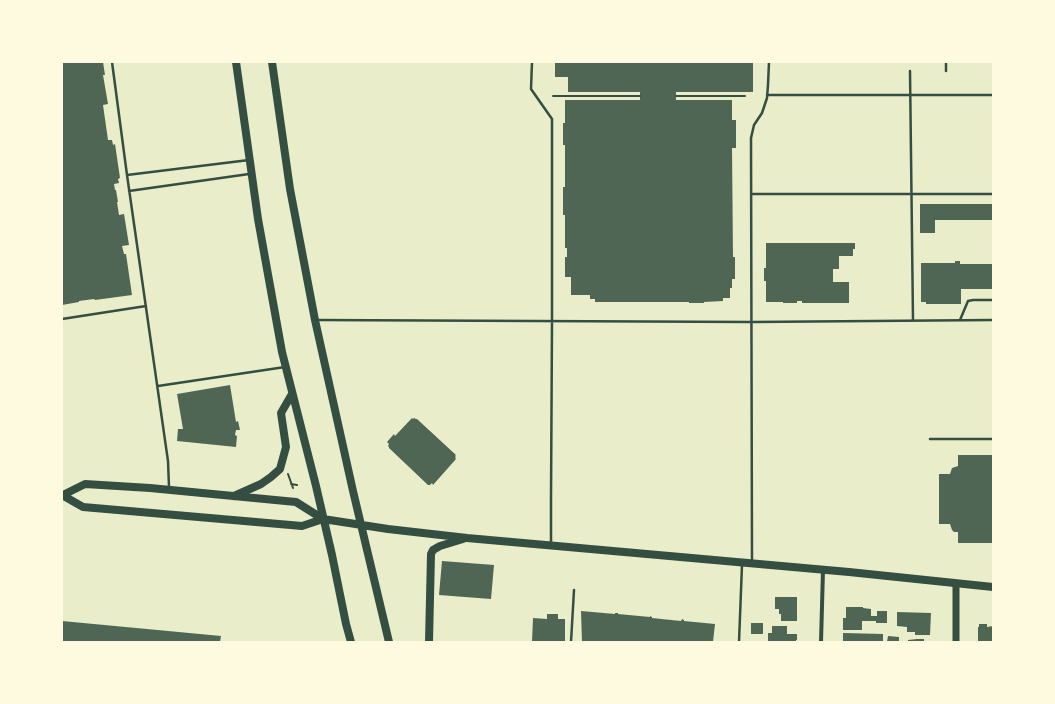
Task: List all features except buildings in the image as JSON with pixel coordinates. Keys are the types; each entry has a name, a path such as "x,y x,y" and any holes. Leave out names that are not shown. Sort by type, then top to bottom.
{"main road":[{"path":"236,62 258,219 280,344 332,555 351,642"},
{"path":"272,62 290,189 315,320 388,642"},
{"path":"233,497 261,484 280,469 286,447 281,413 292,394"},
{"path":"62,495 84,484 169,490 296,502 323,519 388,529 467,538 743,562 993,587"},
{"path":"62,495 83,506 288,525 302,526 323,519"},
{"path":"429,642 431,554 433,550 440,546 467,538"}],"street":[{"path":"821,642 823,570"},
{"path":"956,584 956,642"}],"lane":[{"path":"112,62 168,461 169,490"},
{"path":"532,62 531,89 552,119 551,545"},
{"path":"752,563 751,138 754,125 762,113 767,95 769,62"},
{"path":"946,62 946,71"},
{"path":"910,71 913,320"},
{"path":"767,95 993,95"},
{"path":"127,175 249,160"},
{"path":"129,191 251,174"},
{"path":"752,194 993,194"},
{"path":"960,320 968,301 993,300"},
{"path":"62,319 146,306"},
{"path":"315,320 752,322 993,320"},
{"path":"158,386 286,367"},
{"path":"930,439 993,439"},
{"path":"739,642 743,562"},
{"path":"571,642 574,590"}],"path":[{"path":"553,96 640,96"},
{"path":"676,96 745,96"},
{"path":"286,472 289,475 293,488"},
{"path":"291,484 297,485"}]}
